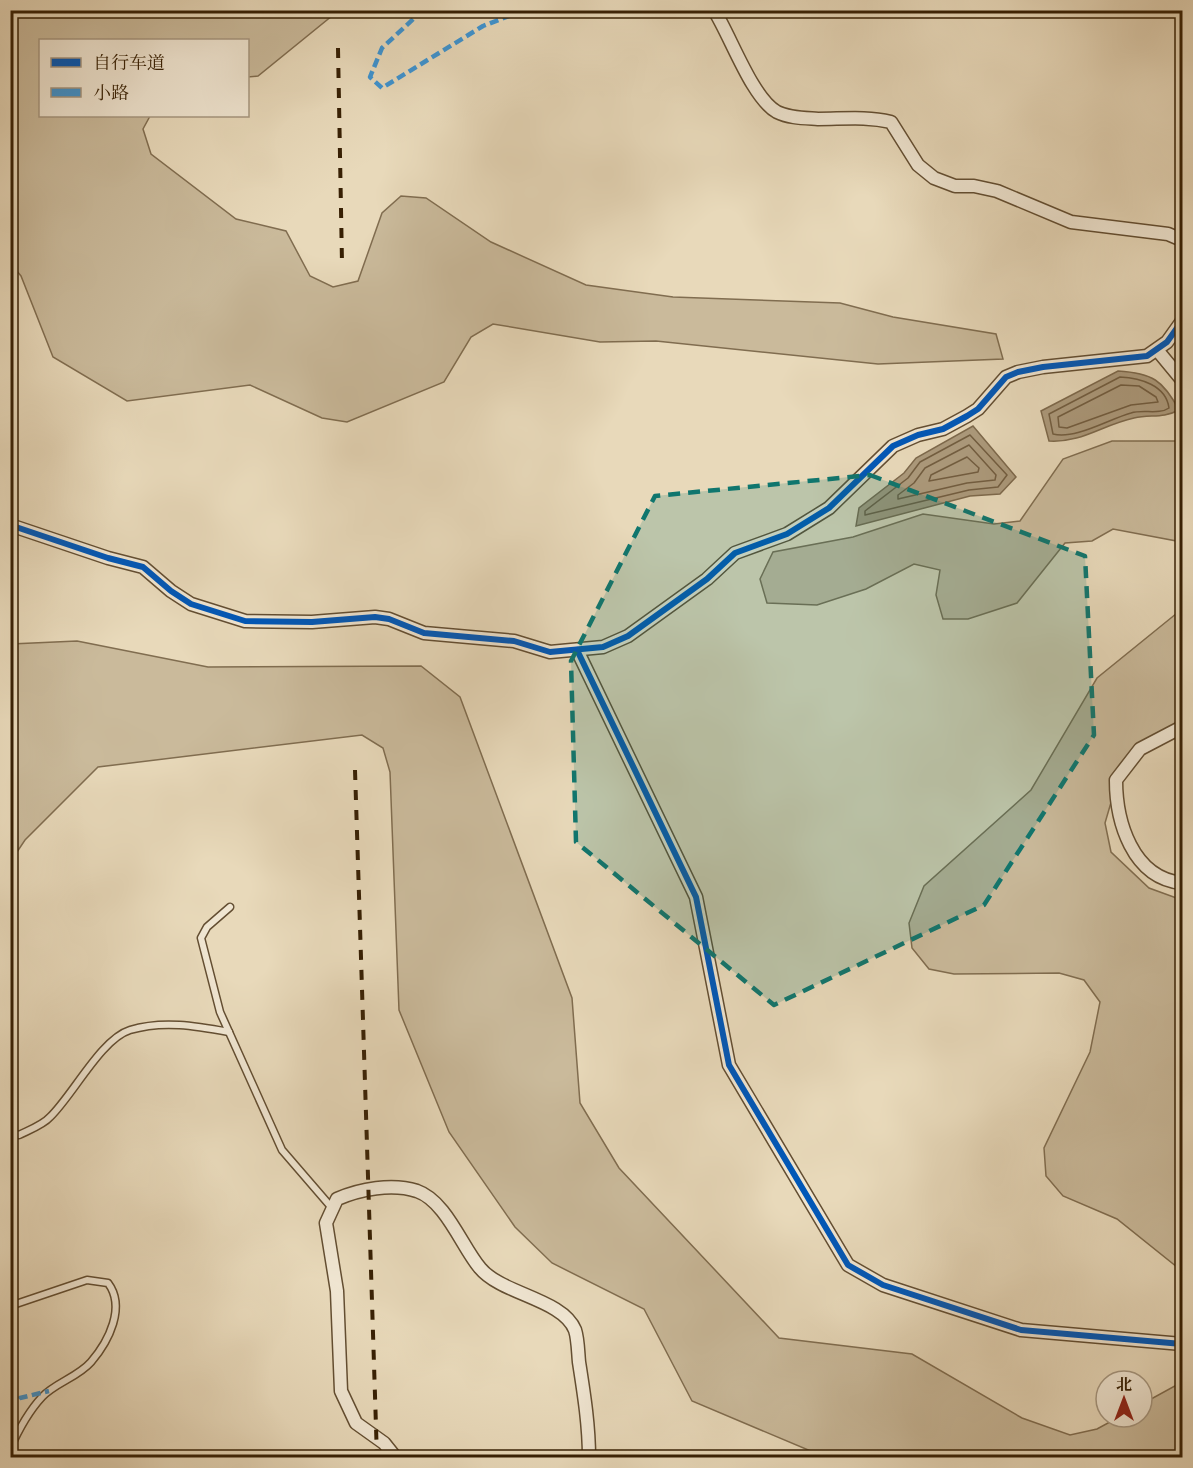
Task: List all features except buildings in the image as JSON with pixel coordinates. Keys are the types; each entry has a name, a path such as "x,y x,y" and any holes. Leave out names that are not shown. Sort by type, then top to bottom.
{"street":[{"path":"714,10 761,98 776,112 794,117 873,117 891,122 918,165 934,178 955,186 974,186 997,191 1071,222 1168,234 1182,240"},
{"path":"10,525 108,558 144,567 171,591 191,604 245,621 312,622 375,617 388,619 424,633 514,641 550,652 603,647 627,636 706,579 735,553 786,534 829,508 893,446 918,435 943,429 978,409 1006,377 1043,367 1136,358 1158,351 1182,321"},
{"path":"1158,351 1182,380"},
{"path":"577,651 696,897 729,1065 848,1265 883,1285 1021,1330 1182,1344"},
{"path":"1182,727 1140,749 1116,780 1116,795 1120,823 1130,846 1149,869 1182,883"},
{"path":"396,1458 384,1443 357,1423 341,1391 338,1291 326,1223 337,1199 357,1190 399,1188 419,1192 441,1210 481,1269 502,1284 558,1311 574,1329 585,1400 589,1458"}],"lane":[{"path":"230,907 207,927 201,938 220,1012 282,1150 333,1208"},
{"path":"10,1132 18,1135 48,1120 77,1087 106,1047 128,1030 164,1024 191,1024 229,1032"},
{"path":"10,1306 87,1280 108,1282 115,1291 118,1303 112,1328 90,1362 41,1398 10,1449"}],"highlighted area":[{"path":"870,475 1085,556 1094,735 984,905 774,1005 576,842 571,661 655,496"}],"shaded area":[{"path":"10,11 338,11 258,76 249,77 249,39 39,39 39,117 149,117 143,129 151,154 236,219 286,231 310,276 333,287 358,281 382,213 401,196 426,198 491,242 586,285 673,297 840,303 893,317 996,334 1003,359 878,364 656,341 600,342 493,324 471,337 444,382 347,422 322,418 250,385 127,401 53,357 21,276 11,264"},
{"path":"1112,441 1182,441 1182,542 1113,529 1092,541 1065,543 1017,603 968,619 943,619 936,595 940,570 914,564 866,589 817,605 767,603 760,579 773,552 853,537 923,514 994,524 1020,521 1063,459"},
{"path":"1182,609 1182,723 1119,775 1105,823 1111,852 1149,888 1182,900 1182,1271 1117,1219 1063,1196 1046,1176 1044,1148 1090,1052 1100,1002 1084,980 1059,973 954,974 929,969 912,948 909,923 924,886 1031,790 1097,678"},
{"path":"77,641 208,667 421,666 460,697 572,998 580,1103 619,1168 779,1338 912,1354 1022,1418 1070,1435 1097,1429 1154,1429 1154,1397 1182,1382 1182,1457 851,1457 813,1452 692,1401 644,1309 552,1263 515,1227 449,1132 399,1010 390,772 383,748 362,735 98,767 25,840 11,861 11,644"}],"water":[{"path":"1118,371 1140,374 1155,380 1168,392 1179,410 1123,421 1072,439 1049,441 1041,411"},
{"path":"973,426 1016,477 1000,494 970,496 856,526 859,508 904,473 916,458"}],"railway":[{"path":"338,48 342,263"},
{"path":"355,770 377,1458"}],"marked path":[{"path":"423,10 382,48 370,77 382,88 483,26 524,10"},
{"path":"10,1409 20,1398 49,1391"}],"cycle path":[{"path":"10,525 108,558 143,567 171,591 191,604 245,621 312,622 375,617 389,619 424,633 514,641 550,652 603,647 628,636 707,579 735,553 787,534 829,508 893,446 918,435 943,429 978,409 1006,377 1043,367 1147,356 1167,342 1182,321"},
{"path":"577,650 696,897 729,1065 848,1265 883,1285 1021,1330 1182,1344"}]}
